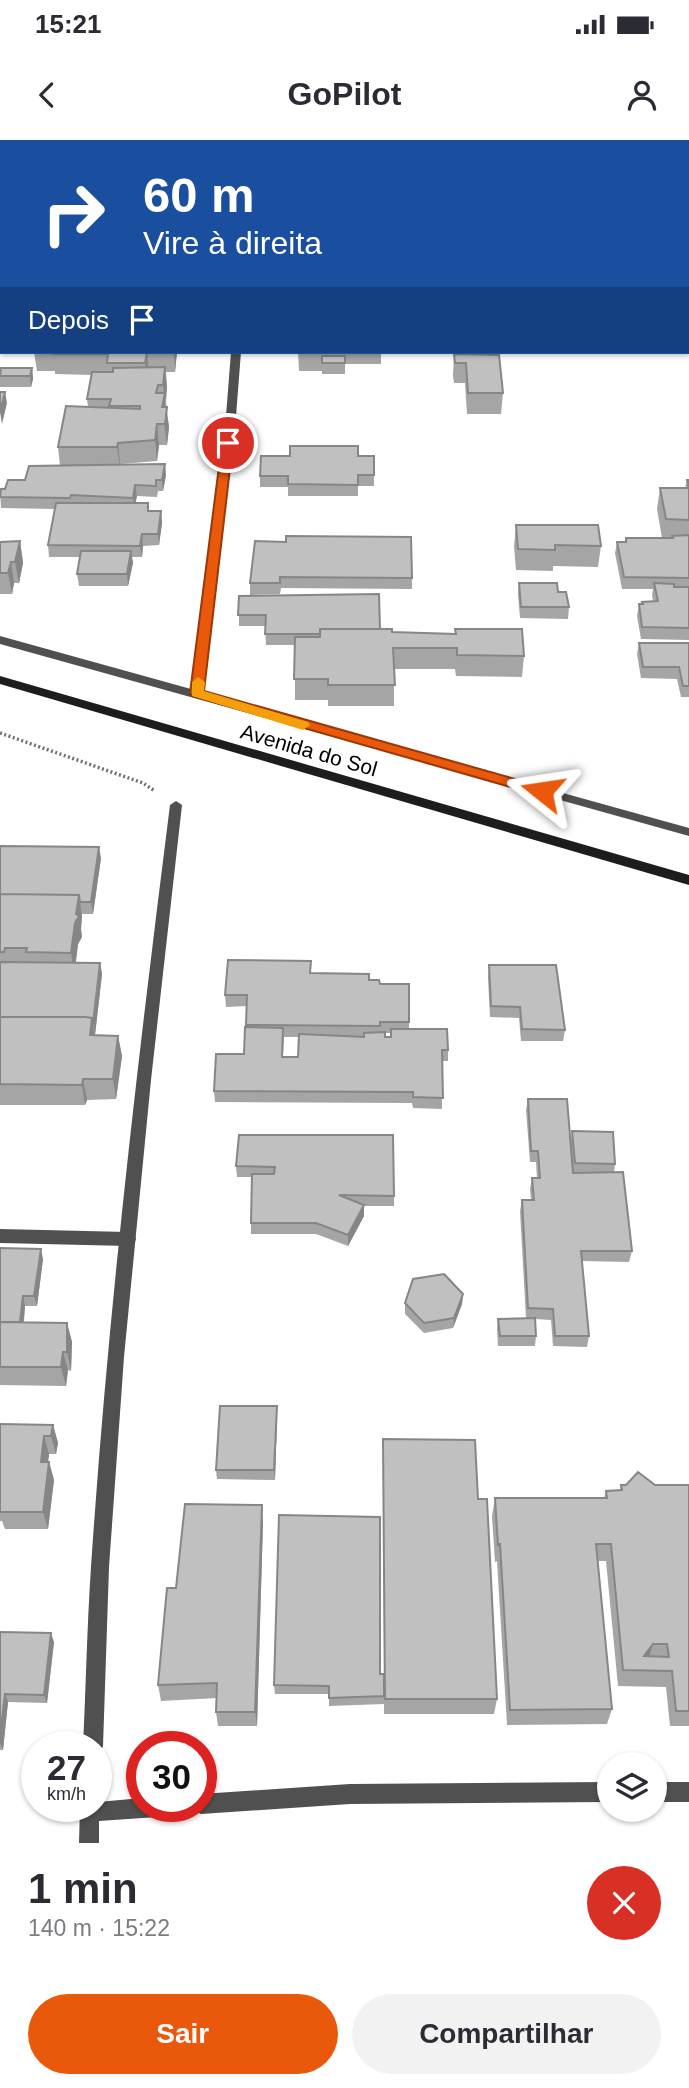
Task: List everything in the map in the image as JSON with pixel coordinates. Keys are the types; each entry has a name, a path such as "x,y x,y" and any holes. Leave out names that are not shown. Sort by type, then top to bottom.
{"street":[{"path":"197,693 231,415 236,354"},
{"path":"0,640 689,832"},
{"name":"Avenida do Sol","path":"0,680 689,880"},
{"path":"94,1731 102,1541 128,1239 176,804"},
{"path":"0,1236 128,1239"},
{"path":"217,1803 350,1794 597,1792"},
{"path":"667,1792 689,1792"},
{"path":"89,1843 90,1822"}],"path":[{"path":"0,733 143,783 176,804"}],"building":[{"path":"108,354 147,354 145,363 107,363"},
{"path":"454,354 499,355 503,393 468,393 466,363 455,363"},
{"path":"322,356 345,356 345,363 322,363"},
{"path":"165,367 163,385 158,385 156,393 165,393 162,407 167,407 165,424 157,424 155,440 118,443 117,447 58,447 66,406 140,409 140,406 109,406 111,399 87,399 92,372 113,372 113,368"},
{"path":"1,368 32,368 30,376 0,376"},
{"path":"0,392 5,392 0,412"},
{"path":"290,446 358,446 358,456 374,456 374,475 358,475 358,485 288,484 288,476 260,476 261,456 290,456"},
{"path":"165,464 162,480 156,480 156,486 135,485 133,498 71,495 70,498 0,497 1,489 5,489 8,480 25,480 29,466"},
{"path":"660,488 689,488 689,520 666,519"},
{"path":"56,503 148,503 148,511 161,511 158,534 142,534 140,546 48,545"},
{"path":"516,525 598,525 601,546 555,545 555,550 518,549"},
{"path":"689,535 689,578 624,577 617,542 626,542 626,538 673,538 672,536"},
{"path":"286,536 411,537 412,578 280,577 280,583 250,583 255,541 286,542"},
{"path":"20,541 15,562 11,562 8,573 0,573 0,542"},
{"path":"81,551 131,551 127,574 77,574"},
{"path":"519,583 557,583 558,592 566,592 569,607 521,607"},
{"path":"654,583 689,587 689,628 642,627 639,604 658,601"},
{"path":"379,594 380,629 320,629 320,634 265,634 266,615 238,615 239,596"},
{"path":"320,629 392,629 392,632 456,634 455,629 522,629 524,656 457,655 457,648 393,648 395,685 328,685 328,679 294,679 295,637 320,637"},
{"path":"639,643 689,643 689,686 683,686 679,667 643,667"},
{"path":"0,846 99,847 91,902 80,902 79,895 0,894"},
{"path":"0,894 79,895 76,914 79,916 75,923 71,953 26,952 27,948 5,948 4,952 0,952"},
{"path":"228,960 311,961 310,973 369,974 369,980 379,980 380,984 409,984 409,1022 380,1022 380,1026 246,1025 247,995 225,995"},
{"path":"0,962 100,963 93,1023 92,1018 85,1017 0,1017"},
{"path":"489,965 556,965 565,1030 522,1029 520,1007 491,1006"},
{"path":"0,1017 92,1018 90,1035 118,1036 113,1079 83,1079 82,1085 0,1084"},
{"path":"245,1027 283,1028 282,1057 298,1057 299,1034 364,1037 364,1033 385,1032 385,1037 391,1037 391,1029 447,1029 448,1050 442,1050 443,1098 413,1097 413,1092 214,1091 216,1054 244,1054"},
{"path":"528,1099 567,1099 573,1173 623,1172 632,1251 581,1251 589,1336 555,1336 553,1309 528,1308 522,1200 534,1200 532,1178 540,1178 538,1151 531,1151"},
{"path":"572,1131 613,1132 615,1164 575,1163"},
{"path":"239,1135 393,1135 394,1196 339,1195 364,1205 348,1235 316,1223 251,1223 252,1174 274,1174 275,1167 236,1166"},
{"path":"0,1248 41,1249 34,1296 23,1296 20,1322 0,1322"},
{"path":"444,1274 463,1294 454,1318 424,1323 405,1303 413,1279"},
{"path":"535,1318 536,1336 500,1336 498,1319"},
{"path":"0,1322 67,1323 67,1352 63,1352 61,1367 0,1367"},
{"path":"220,1406 277,1406 274,1470 216,1470"},
{"path":"0,1424 53,1425 51,1436 44,1436 41,1462 49,1462 43,1512 0,1512"},
{"path":"383,1439 475,1440 478,1499 487,1499 497,1699 385,1699"},
{"path":"638,1472 655,1485 689,1485 689,1711 676,1711 672,1671 623,1670 611,1544 596,1544 612,1709 510,1710 495,1498 607,1498 606,1491 622,1490 621,1485 626,1485","holes":["653,1644 667,1644 669,1657 644,1656"]},
{"path":"185,1504 262,1505 255,1712 216,1712 217,1683 158,1685 167,1588 176,1588"},
{"path":"279,1515 380,1517 380,1674 384,1674 384,1696 329,1698 329,1686 274,1685"},
{"path":"0,1632 51,1633 44,1695 5,1694 0,1736"}],"slow traffic":[{"path":"198,682 197,693 303,725"}],"route":[{"path":"228,443 197,693 395,752 542,791"}]}
